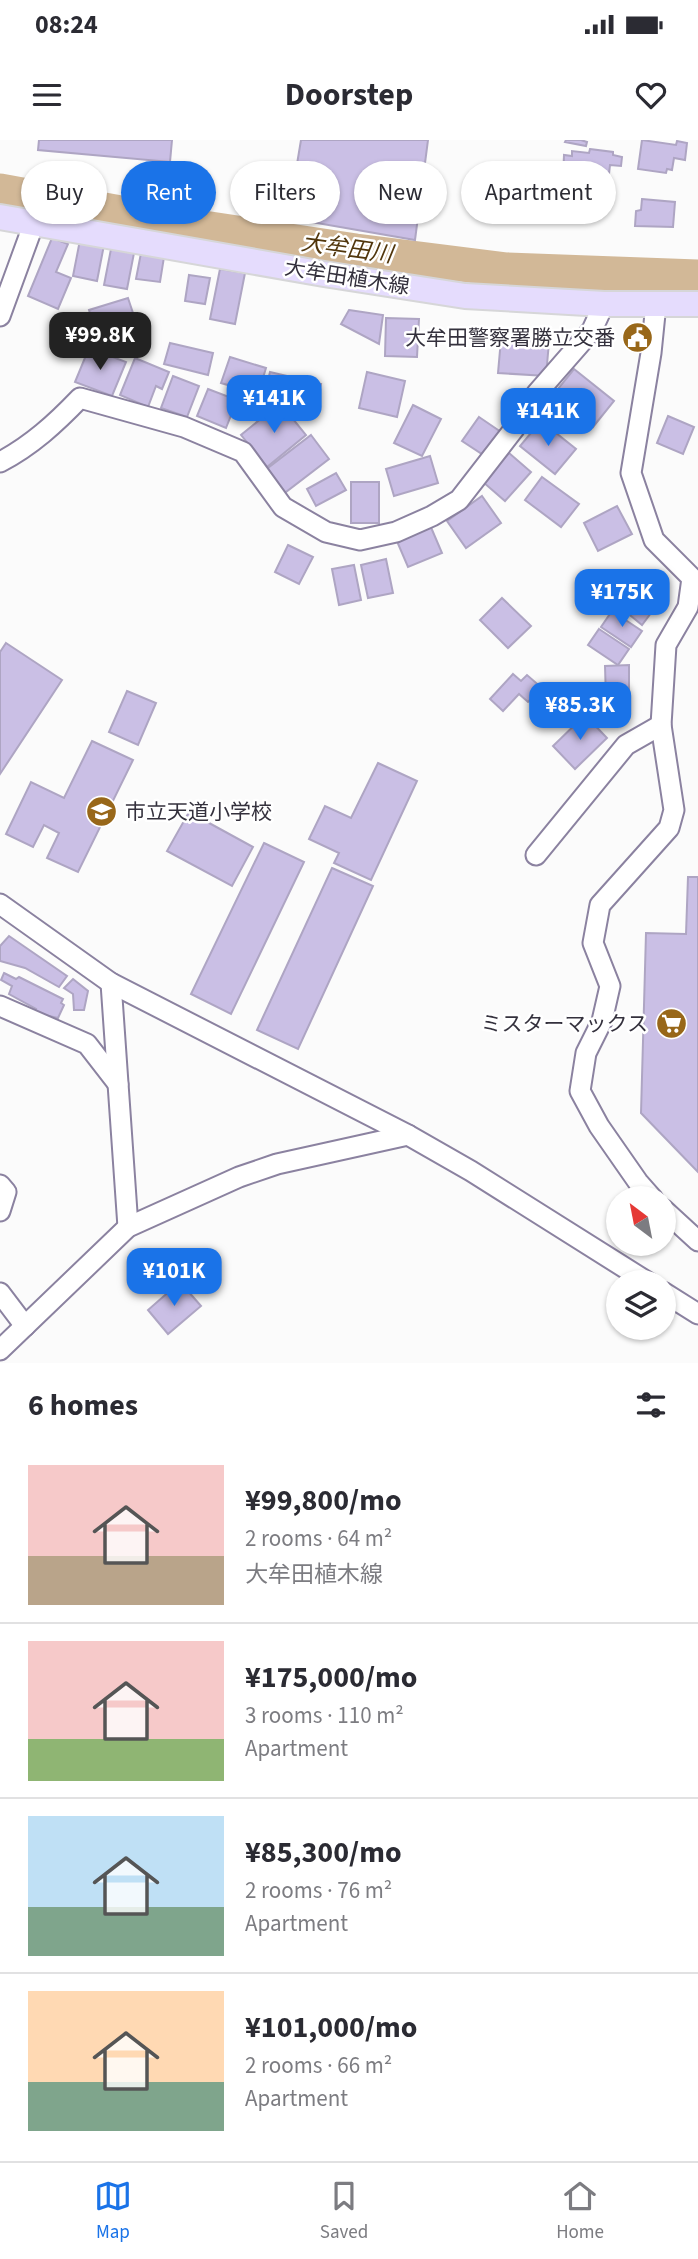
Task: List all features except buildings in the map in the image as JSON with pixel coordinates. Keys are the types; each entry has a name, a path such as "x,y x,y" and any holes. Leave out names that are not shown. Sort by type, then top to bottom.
{"main road":[{"name":"大牟田植木線","path":"0,217 21,221"},
{"name":"大牟田植木線","path":"40,224 465,296 604,304 698,304"}],"street":[{"path":"0,316 34,224"},
{"path":"0,462 19,452 54,424 80,398 184,427 243,452 283,507 326,531 360,540 396,532 459,500 514,429 537,393 592,330 604,304"},
{"path":"642,1186 599,1126 580,1091 586,1054 602,1021 610,986 593,943 600,905 669,828 674,810 661,725 666,645 688,607 692,578 654,540 631,473 651,353 656,304"},
{"path":"536,855 626,745 661,725"},
{"path":"0,904 111,983 408,1135 471,1171 628,1270"},
{"path":"111,983 128,1227"},
{"path":"0,1006 88,1044 118,1085"},
{"path":"0,1350 128,1227 239,1177 277,1164 408,1135"},
{"path":"0,1185 6,1192 0,1211"},
{"path":"676,1221 698,1241"},
{"path":"0,1293 25,1326"},
{"path":"676,1300 698,1314"}],"waterway":[{"name":"大牟田川","path":"0,191 197,227 507,270 698,277"}],"place":[{"name":"大牟田警察署勝立交番","path":"638,338"},
{"name":"市立天道小学校","path":"102,812"},
{"name":"ミスターマックス","path":"671,1024"}]}
